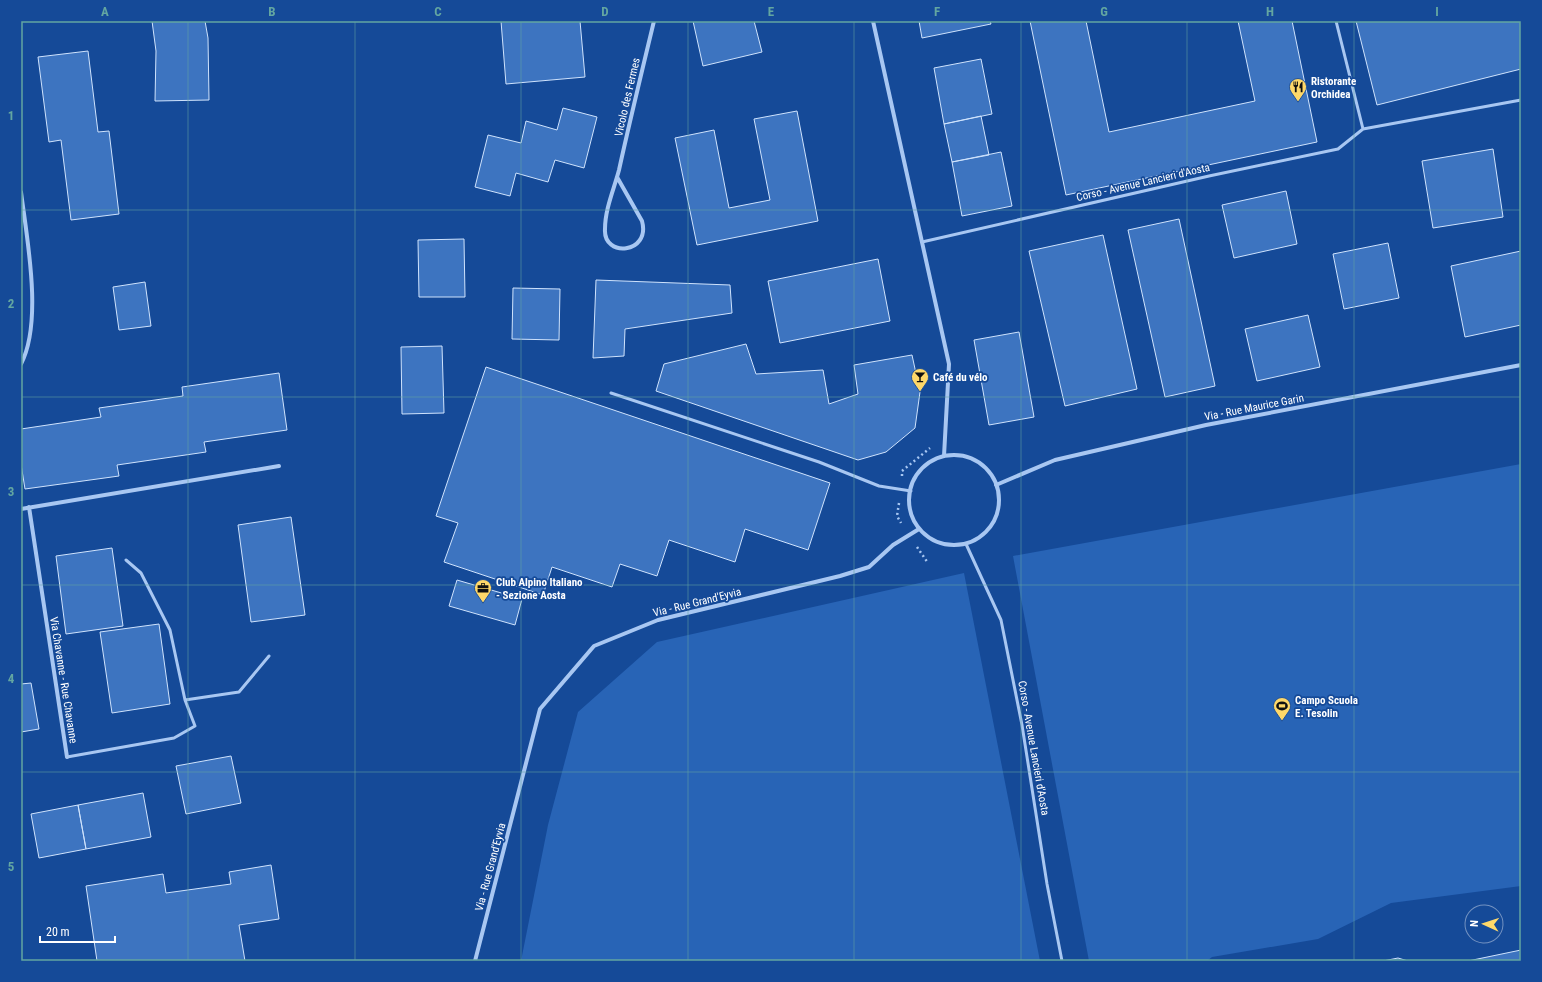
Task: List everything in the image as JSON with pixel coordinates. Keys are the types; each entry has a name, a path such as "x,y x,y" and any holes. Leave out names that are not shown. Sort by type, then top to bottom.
{"street":[{"name":"Vicolo des Fermes","path":"617,176 642,221 643,227 643,234 637,244 632,248 626,249 614,246 606,237 604,231 606,219 654,21"},
{"path":"874,21 949,364 944,456"},
{"path":"21,192 32,295 32,328 26,355 21,364"},
{"name":"Via - Rue Maurice Garin","path":"996,485 1055,460 1206,425 1521,366"},
{"path":"944,456 965,456 975,460 985,468 992,476 996,485 999,500 998,512 991,525 983,535 966,544 951,545 940,543 931,539 919,529 914,522 909,507 913,482 920,470 932,461 944,456"},
{"path":"21,509 279,466"},
{"name":"Via Chavanne - Rue Chavanne","path":"29,507 67,757"},
{"name":"Via - Rue Grand'Eyvia","path":"475,961 540,709 594,646 658,620 840,576 869,567 893,545 919,529"}],"lane":[{"path":"1336,21 1363,129"},
{"name":"Corso - Avenue Lancieri d'Aosta","path":"922,242 1210,176 1338,149 1363,129 1521,100"},
{"path":"611,393 819,462 879,486 911,491"},
{"name":"Corso - Avenue Lancieri d'Aosta","path":"966,544 1001,620 1022,725 1047,884 1062,961"},
{"name":"Via Chavanne - Rue Chavanne","path":"67,757 174,738 195,726 185,700 170,630 141,573 126,560"},
{"path":"185,700 239,692 269,656"}],"path":[{"path":"914,544 928,563"}],"shaded area":[{"name":"Campo Scuola E. Tesolin","path":"1521,464 1521,886 1391,903 1318,939 1212,957 1207,961 1089,961 1013,556"},
{"path":"964,573 1040,961 521,961 548,825 578,712 657,642"}],"building":[{"path":"152,21 205,21 208,38 209,100 155,101 156,51"},
{"path":"501,21 580,21 585,77 506,84"},
{"path":"693,21 754,21 762,52 703,66"},
{"path":"919,21 990,21 991,24 922,38"},
{"path":"1030,21 1086,21 1109,132 1255,101 1238,21 1292,21 1317,142 1066,195"},
{"path":"1356,21 1521,21 1521,69 1377,105"},
{"path":"88,51 98,132 109,131 119,214 71,220 61,140 49,142 38,57"},
{"path":"981,59 992,114 944,124 934,68"},
{"path":"563,108 597,117 584,168 555,160 548,182 516,173 510,196 475,187 488,135 521,143 526,121 557,130"},
{"path":"797,111 818,221 697,245 675,138 714,130 729,208 770,200 754,119"},
{"path":"981,116 989,155 952,162 944,124"},
{"path":"1493,149 1503,217 1433,228 1422,161"},
{"path":"1001,152 1012,206 962,216 952,162"},
{"path":"1286,191 1297,244 1234,258 1222,205"},
{"path":"1179,219 1215,386 1165,397 1128,230"},
{"path":"1103,235 1137,389 1065,406 1029,251"},
{"path":"464,239 465,297 419,297 418,240"},
{"path":"1388,243 1399,298 1344,309 1333,254"},
{"path":"1521,251 1521,325 1465,337 1451,266"},
{"path":"878,259 890,321 780,343 768,281"},
{"path":"596,280 730,285 732,313 625,329 624,356 593,358"},
{"path":"145,282 151,326 119,330 113,287"},
{"path":"513,288 560,289 559,340 512,339"},
{"path":"1308,315 1320,367 1257,381 1245,329"},
{"path":"1019,332 1034,417 989,425 974,340"},
{"path":"746,344 756,374 823,370 829,404 858,394 854,365 912,355 920,392 915,428 886,452 858,460 656,391 664,364"},
{"path":"442,346 444,413 402,414 401,347"},
{"path":"486,367 830,483 808,550 745,529 735,562 669,540 657,576 620,564 612,587 552,567 543,595 444,562 458,523 436,516"},
{"path":"279,373 287,430 204,442 206,452 117,465 119,476 25,489 21,464 21,429 101,417 99,408 183,396 182,387"},
{"path":"291,517 305,615 251,622 238,525"},
{"path":"112,548 123,626 66,634 56,556"},
{"path":"457,580 522,599 515,625 449,606"},
{"path":"159,624 170,704 112,713 100,632"},
{"path":"31,683 39,729 21,732 21,684"},
{"path":"231,756 241,803 186,814 176,766"},
{"path":"143,793 151,837 86,849 78,805"},
{"path":"78,805 86,849 39,858 31,814"},
{"path":"271,865 279,919 239,925 245,961 97,961 86,886 163,874 166,893 231,884 229,872"},
{"path":"1521,950 1521,961 1468,961"},
{"path":"1398,958 1408,961 1383,961"}],"place":[{"name":"Ristorante Orchidea","path":"1298,102"},
{"name":"Café du vélo","path":"920,392"},
{"name":"Club Alpino Italiano - Sezione Aosta","path":"483,603"},
{"name":"Campo Scuola E. Tesolin","path":"1282,721"}]}
